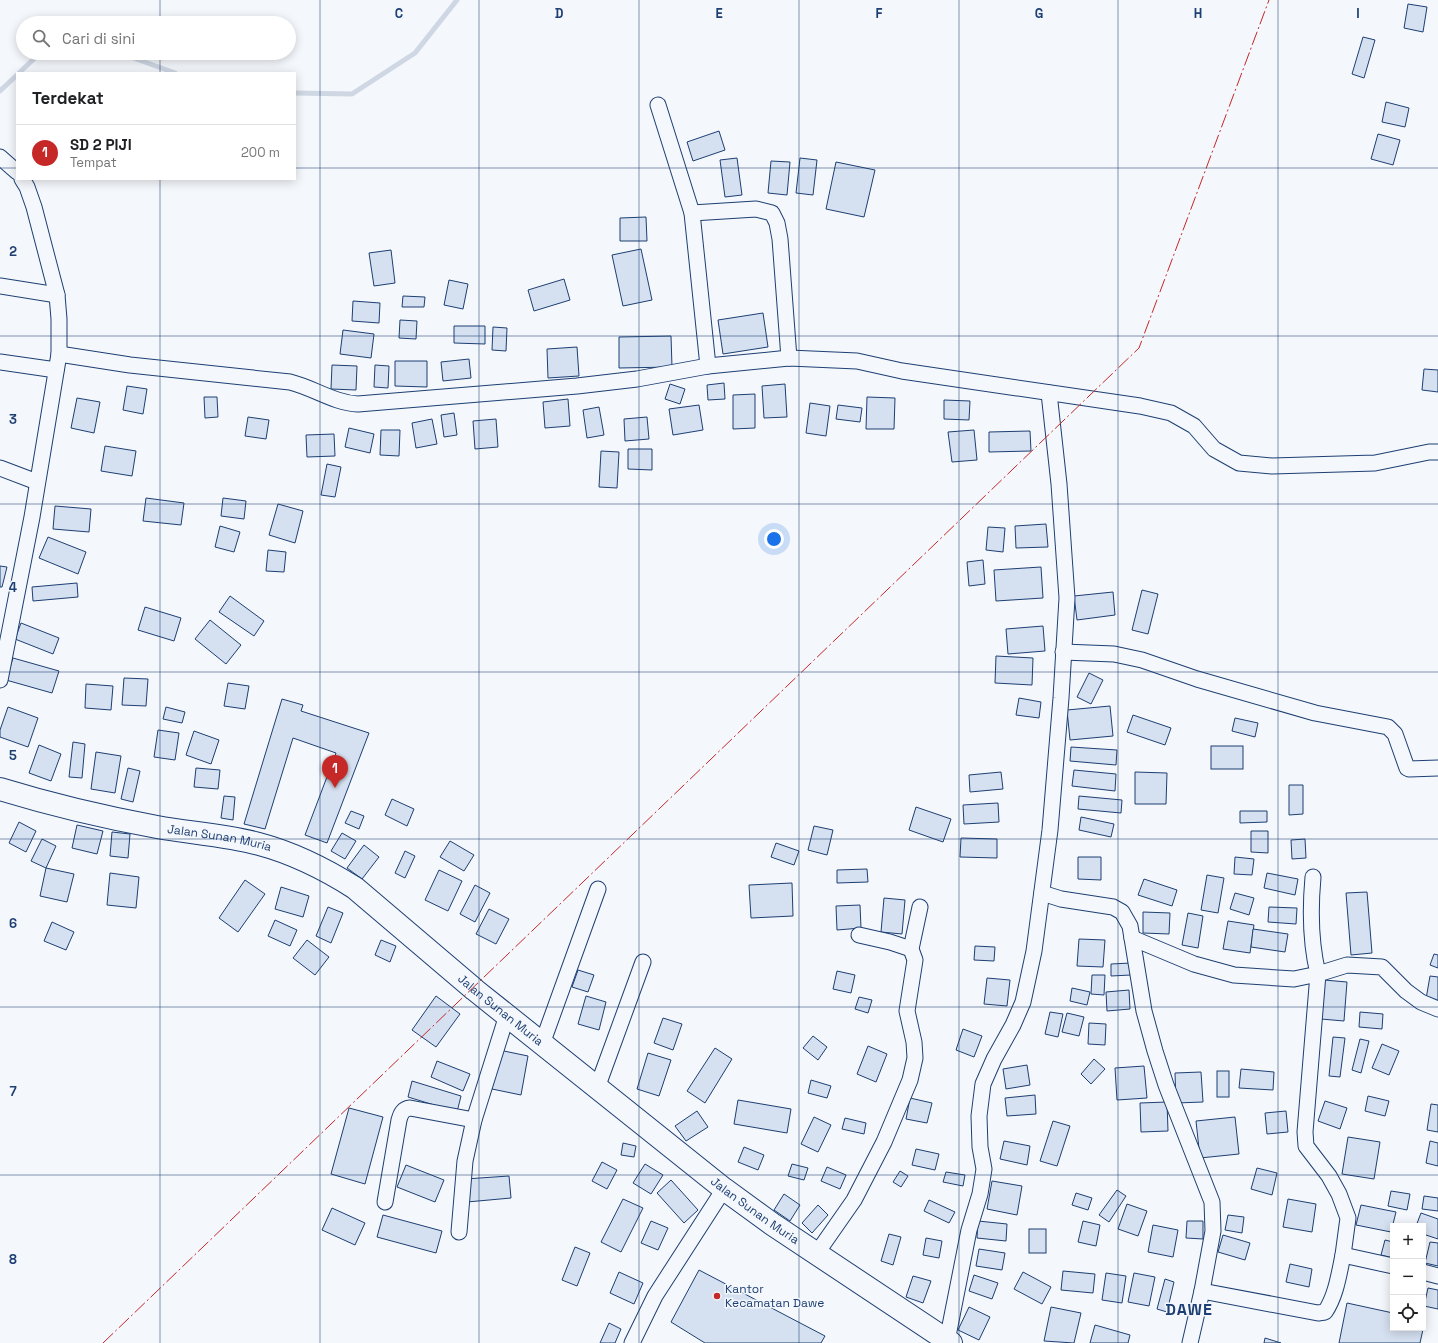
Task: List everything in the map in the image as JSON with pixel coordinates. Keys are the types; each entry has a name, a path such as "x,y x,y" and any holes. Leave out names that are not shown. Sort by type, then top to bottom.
{"main road":[{"name":"Jalan Sunan Muria","path":"0,789 62,808 156,827 258,844 318,867 355,888 506,1015 724,1189 772,1224 949,1342"}],"street":[{"path":"658,104 692,213 708,366"},
{"path":"0,157 16,171"},
{"path":"0,680 59,354 57,295 34,207 27,187 23,180"},
{"path":"692,213 756,209 772,213 777,223 780,239 789,358"},
{"path":"0,286 57,295"},
{"path":"59,354 130,365 290,382 305,386 342,403 358,404 584,385 637,379 708,366 789,358 857,361 902,371 1140,406 1171,413 1194,426 1214,449 1239,463 1272,466 1375,463 1429,452 1438,452"},
{"path":"0,362 56,370"},
{"path":"949,1342 969,1230 980,1194 984,1169 980,1146 978,1116 983,1084 1023,1002 1034,951 1050,822 1066,598 1058,484 1049,393"},
{"path":"0,468 37,482"},
{"path":"1063,652 1114,654 1315,713 1388,727 1395,734 1407,768 1438,768"},
{"path":"1202,1291 1318,1313 1325,1312 1336,1287 1343,1255 1348,1218 1339,1194 1329,1176 1314,1160 1306,1146 1305,1132 1318,974 1313,954 1310,914 1314,877"},
{"path":"542,1044 598,889"},
{"path":"1042,893 1061,899 1113,907 1122,912 1127,918 1132,938 1144,1011 1155,1051 1166,1085 1212,1202 1213,1231 1202,1291 1190,1343"},
{"path":"817,1253 854,1200 884,1142 910,1080 915,1058 914,1042 907,1011 915,960 911,949 920,907"},
{"path":"859,935 911,949"},
{"path":"1132,938 1194,964 1234,975 1294,979 1318,974 1347,965 1382,967 1421,1002 1438,1009"},
{"path":"597,1088 643,962"},
{"path":"459,1232 465,1160 474,1120 506,1015"},
{"path":"385,1202 399,1120 401,1113 405,1109 410,1108 474,1120"},
{"path":"632,1343 655,1296 724,1189"},
{"path":"1343,1255 1390,1265"},
{"path":"1426,1273 1438,1276"}],"building":[{"path":"1408,4 1427,7 1423,32 1404,28"},
{"path":"1363,37 1375,40 1364,78 1352,74"},
{"path":"1386,102 1409,108 1405,127 1382,122"},
{"path":"719,131 725,150 693,161 687,142"},
{"path":"1378,134 1400,140 1393,165 1371,159"},
{"path":"737,158 742,195 725,197 720,160"},
{"path":"800,158 817,160 813,195 796,193"},
{"path":"771,161 790,162 787,195 768,193"},
{"path":"836,162 875,170 864,217 826,209"},
{"path":"646,217 647,241 620,241 620,218"},
{"path":"641,249 652,300 623,306 612,255"},
{"path":"391,250 395,283 374,286 369,253"},
{"path":"564,279 570,300 534,311 528,290"},
{"path":"449,280 468,284 463,309 444,305"},
{"path":"403,296 425,297 424,307 402,307"},
{"path":"353,301 380,303 379,323 352,321"},
{"path":"763,313 768,347 723,354 718,320"},
{"path":"400,320 417,321 416,339 399,338"},
{"path":"454,326 485,326 485,344 454,343"},
{"path":"493,327 507,328 506,351 492,350"},
{"path":"343,330 374,334 371,358 340,354"},
{"path":"671,336 672,367 619,368 619,337"},
{"path":"577,347 579,376 548,378 547,349"},
{"path":"469,359 471,378 443,381 441,362"},
{"path":"395,361 427,361 427,387 395,386"},
{"path":"332,365 357,366 356,390 331,389"},
{"path":"375,365 389,366 388,388 374,387"},
{"path":"1424,369 1438,370 1438,392 1422,390"},
{"path":"724,383 725,399 708,400 707,385"},
{"path":"670,384 685,389 680,404 665,399"},
{"path":"785,384 787,417 764,418 762,386"},
{"path":"127,386 147,389 143,414 123,410"},
{"path":"755,394 755,428 733,429 733,395"},
{"path":"204,397 217,397 218,417 205,418"},
{"path":"867,397 895,398 894,429 866,429"},
{"path":"77,398 100,402 94,433 71,428"},
{"path":"568,399 570,426 545,428 543,402"},
{"path":"944,400 970,401 969,420 944,419"},
{"path":"810,403 830,406 826,436 806,433"},
{"path":"699,405 703,430 673,435 669,409"},
{"path":"838,405 862,408 860,422 836,419"},
{"path":"599,407 604,435 587,438 583,410"},
{"path":"454,413 457,435 444,437 441,415"},
{"path":"248,417 269,420 266,439 245,436"},
{"path":"647,417 649,439 625,441 624,419"},
{"path":"432,419 437,444 416,448 412,423"},
{"path":"496,419 498,447 475,449 473,421"},
{"path":"349,428 374,434 370,453 345,447"},
{"path":"381,430 400,430 399,456 380,455"},
{"path":"974,430 977,460 952,462 948,432"},
{"path":"1030,431 1031,451 989,452 989,432"},
{"path":"334,434 335,456 307,457 306,435"},
{"path":"105,446 136,451 132,476 101,471"},
{"path":"628,449 652,449 652,470 628,469"},
{"path":"601,451 619,452 617,488 599,487"},
{"path":"327,464 341,467 335,497 321,495"},
{"path":"146,498 184,503 181,525 143,521"},
{"path":"223,498 246,501 244,519 221,516"},
{"path":"278,504 303,511 295,543 269,535"},
{"path":"55,506 91,509 89,532 53,529"},
{"path":"1046,524 1048,547 1016,548 1015,526"},
{"path":"220,526 240,532 234,552 215,547"},
{"path":"988,527 1005,528 1003,552 986,550"},
{"path":"48,537 86,552 78,574 39,558"},
{"path":"268,550 286,552 284,572 266,571"},
{"path":"983,560 985,584 969,586 967,562"},
{"path":"0,566 7,567 2,587 0,587"},
{"path":"1041,567 1043,598 996,601 994,570"},
{"path":"77,583 78,597 33,601 32,587"},
{"path":"1142,590 1158,594 1148,634 1132,630"},
{"path":"1113,592 1115,615 1077,620 1074,596"},
{"path":"230,596 264,621 254,636 219,612"},
{"path":"145,607 181,618 174,641 138,630"},
{"path":"210,620 241,645 226,664 195,639"},
{"path":"21,623 59,638 53,654 15,639"},
{"path":"1043,626 1045,651 1008,654 1006,629"},
{"path":"996,656 1033,658 1032,685 995,683"},
{"path":"13,658 59,671 52,693 6,680"},
{"path":"1089,673 1103,680 1091,704 1077,697"},
{"path":"124,678 148,679 146,706 122,705"},
{"path":"228,683 249,686 245,709 224,706"},
{"path":"86,684 113,686 111,710 85,708"},
{"path":"1019,698 1041,702 1039,718 1016,715"},
{"path":"282,699 303,705 301,711 369,733 327,843 305,835 336,753 293,738 265,829 244,824"},
{"path":"1110,706 1113,736 1070,740 1067,710"},
{"path":"8,707 38,718 28,747 0,737 0,730"},
{"path":"166,707 185,712 182,723 163,719"},
{"path":"1133,715 1171,728 1165,745 1127,732"},
{"path":"1235,718 1258,723 1255,737 1232,731"},
{"path":"158,730 179,733 175,760 154,757"},
{"path":"194,731 219,740 211,764 186,755"},
{"path":"73,742 85,744 82,778 69,777"},
{"path":"39,745 61,754 51,781 29,773"},
{"path":"1211,746 1243,746 1243,769 1211,769"},
{"path":"1071,747 1117,750 1116,765 1070,761"},
{"path":"96,752 121,756 115,793 91,789"},
{"path":"128,768 140,771 133,802 121,799"},
{"path":"196,768 220,770 218,789 194,787"},
{"path":"1074,770 1116,774 1115,791 1072,786"},
{"path":"1001,772 1003,789 970,792 969,775"},
{"path":"1135,772 1167,773 1166,804 1135,804"},
{"path":"1289,785 1303,785 1303,814 1289,815"},
{"path":"224,796 235,797 233,820 221,818"},
{"path":"1079,796 1122,800 1121,813 1078,809"},
{"path":"392,799 414,809 407,826 385,815"},
{"path":"998,803 999,822 964,824 963,805"},
{"path":"916,807 951,819 943,842 909,830"},
{"path":"351,811 364,816 359,829 345,823"},
{"path":"1240,811 1267,811 1267,822 1240,823"},
{"path":"1081,817 1114,824 1111,837 1079,830"},
{"path":"19,822 36,831 26,852 9,843"},
{"path":"77,825 103,831 97,854 72,848"},
{"path":"814,826 833,830 827,855 808,850"},
{"path":"1251,831 1268,831 1268,853 1251,852"},
{"path":"112,832 130,834 128,858 110,856"},
{"path":"342,833 356,841 345,859 331,851"},
{"path":"961,838 997,839 997,858 960,857"},
{"path":"42,839 56,846 46,868 31,861"},
{"path":"1305,839 1306,858 1292,859 1291,840"},
{"path":"450,841 474,855 464,871 440,857"},
{"path":"776,843 799,851 794,865 771,857"},
{"path":"364,845 379,857 362,879 347,868"},
{"path":"405,851 415,856 405,878 395,873"},
{"path":"1078,857 1101,857 1101,880 1078,879"},
{"path":"1235,857 1254,859 1252,875 1234,874"},
{"path":"46,868 74,874 67,902 40,896"},
{"path":"867,869 868,882 837,883 837,870"},
{"path":"439,870 462,881 448,911 425,900"},
{"path":"110,873 139,877 136,908 107,905"},
{"path":"1267,873 1298,879 1295,895 1264,888"},
{"path":"1207,875 1224,878 1218,913 1201,910"},
{"path":"1144,879 1177,890 1172,906 1138,895"},
{"path":"245,880 265,894 238,932 219,918"},
{"path":"792,883 793,916 751,918 749,885"},
{"path":"475,885 490,893 475,922 460,914"},
{"path":"281,887 309,896 303,917 275,909"},
{"path":"1367,892 1372,953 1351,955 1346,893"},
{"path":"1235,893 1254,898 1249,915 1230,909"},
{"path":"884,898 905,900 902,934 881,932"},
{"path":"860,905 861,928 837,930 836,906"},
{"path":"328,907 343,913 331,943 316,936"},
{"path":"1269,907 1297,908 1296,924 1268,922"},
{"path":"489,909 509,919 496,944 476,934"},
{"path":"1143,912 1170,913 1169,934 1143,933"},
{"path":"1188,913 1203,916 1198,948 1182,945"},
{"path":"275,920 297,930 290,946 268,936"},
{"path":"1228,921 1254,925 1250,953 1223,949"},
{"path":"52,922 74,932 66,950 44,941"},
{"path":"1253,929 1288,934 1285,952 1251,947"},
{"path":"1079,939 1105,940 1103,967 1077,966"},
{"path":"307,940 329,957 315,975 293,958"},
{"path":"381,940 396,946 390,962 375,955"},
{"path":"975,946 995,947 994,961 974,960"},
{"path":"1434,954 1438,955 1438,968 1430,965"},
{"path":"1131,963 1131,975 1111,976 1111,964"},
{"path":"578,970 594,975 588,992 572,987"},
{"path":"837,971 855,975 851,993 833,989"},
{"path":"1092,975 1105,975 1104,995 1091,994"},
{"path":"1430,976 1438,977 1438,1001 1426,999"},
{"path":"987,978 1010,980 1007,1006 984,1004"},
{"path":"1324,980 1347,982 1344,1021 1321,1019"},
{"path":"1072,988 1090,992 1087,1005 1070,1001"},
{"path":"1129,990 1130,1009 1107,1011 1106,992"},
{"path":"436,996 460,1014 436,1047 412,1030"},
{"path":"586,996 606,1002 599,1030 578,1024"},
{"path":"859,997 872,1000 868,1013 855,1009"},
{"path":"1050,1012 1063,1014 1058,1037 1045,1034"},
{"path":"1360,1012 1383,1014 1382,1029 1359,1027"},
{"path":"1067,1013 1084,1017 1079,1036 1062,1032"},
{"path":"663,1018 682,1024 673,1050 654,1043"},
{"path":"1089,1023 1106,1024 1105,1045 1088,1044"},
{"path":"963,1029 982,1036 974,1057 956,1050"},
{"path":"813,1036 827,1047 818,1060 803,1048"},
{"path":"1333,1037 1345,1038 1340,1077 1329,1076"},
{"path":"1360,1039 1369,1041 1361,1073 1352,1070"},
{"path":"1382,1044 1399,1051 1389,1075 1372,1068"},
{"path":"868,1046 887,1054 876,1082 857,1074"},
{"path":"715,1048 732,1059 705,1103 687,1091"},
{"path":"499,1050 528,1056 521,1095 492,1089"},
{"path":"648,1053 671,1060 659,1096 637,1089"},
{"path":"1094,1059 1105,1069 1091,1084 1081,1074"},
{"path":"437,1061 470,1074 463,1091 431,1077"},
{"path":"1027,1065 1030,1085 1006,1089 1003,1069"},
{"path":"1144,1066 1147,1098 1117,1100 1115,1068"},
{"path":"1241,1069 1274,1072 1273,1090 1239,1088"},
{"path":"1217,1071 1229,1071 1229,1097 1217,1097"},
{"path":"1201,1072 1203,1102 1176,1103 1175,1073"},
{"path":"811,1080 831,1086 827,1098 808,1093"},
{"path":"412,1081 461,1096 457,1112 408,1097"},
{"path":"1035,1095 1036,1114 1007,1116 1005,1098"},
{"path":"1368,1096 1389,1101 1385,1116 1365,1111"},
{"path":"910,1098 932,1103 927,1123 906,1119"},
{"path":"738,1100 791,1109 787,1133 734,1124"},
{"path":"1325,1101 1347,1108 1340,1129 1318,1121"},
{"path":"1167,1102 1168,1131 1141,1132 1140,1103"},
{"path":"1431,1104 1438,1105 1438,1132 1427,1130"},
{"path":"349,1108 383,1117 365,1184 331,1174"},
{"path":"697,1111 708,1127 686,1141 675,1126"},
{"path":"1286,1111 1288,1132 1267,1134 1265,1113"},
{"path":"814,1117 831,1125 818,1152 801,1144"},
{"path":"1235,1117 1239,1154 1200,1158 1196,1121"},
{"path":"845,1118 866,1123 864,1134 842,1129"},
{"path":"1053,1121 1070,1126 1057,1166 1040,1161"},
{"path":"1348,1137 1380,1142 1374,1179 1342,1174"},
{"path":"1004,1141 1030,1146 1027,1165 1000,1159"},
{"path":"1430,1141 1438,1143 1438,1166 1426,1163"},
{"path":"623,1143 636,1146 634,1157 621,1155"},
{"path":"744,1147 764,1155 758,1170 738,1162"},
{"path":"916,1149 939,1154 935,1170 912,1165"},
{"path":"602,1162 617,1170 607,1189 592,1181"},
{"path":"645,1164 663,1175 651,1194 633,1183"},
{"path":"792,1164 808,1168 804,1180 788,1176"},
{"path":"406,1165 444,1180 435,1202 397,1187"},
{"path":"827,1167 846,1175 840,1189 821,1181"},
{"path":"1257,1168 1277,1173 1272,1195 1251,1189"},
{"path":"900,1171 908,1176 901,1187 893,1182"},
{"path":"946,1172 965,1175 963,1186 943,1182"},
{"path":"509,1176 511,1198 467,1202 465,1179"},
{"path":"671,1180 698,1210 684,1223 657,1193"},
{"path":"992,1181 1022,1186 1017,1215 987,1209"},
{"path":"1117,1190 1126,1196 1109,1222 1099,1215"},
{"path":"1391,1191 1410,1194 1407,1210 1388,1206"},
{"path":"1076,1193 1092,1198 1088,1210 1072,1205"},
{"path":"784,1194 800,1205 790,1221 774,1210"},
{"path":"1424,1196 1438,1198 1438,1211 1422,1209"},
{"path":"623,1199 643,1208 621,1252 601,1242"},
{"path":"1288,1199 1316,1204 1312,1232 1283,1227"},
{"path":"929,1200 955,1212 949,1223 924,1211"},
{"path":"1127,1204 1147,1211 1138,1236 1118,1229"},
{"path":"818,1205 828,1215 812,1233 802,1223"},
{"path":"1361,1205 1396,1212 1393,1223 1390,1223 1390,1232 1356,1225"},
{"path":"332,1208 365,1223 355,1245 322,1230"},
{"path":"1421,1213 1438,1219 1438,1239 1426,1235 1426,1223 1417,1223"},
{"path":"383,1215 442,1231 436,1253 377,1237"},
{"path":"1228,1215 1244,1217 1242,1233 1225,1230"},
{"path":"651,1221 668,1228 658,1250 641,1243"},
{"path":"978,1221 1007,1224 1006,1241 977,1238"},
{"path":"1083,1221 1100,1225 1096,1246 1078,1242"},
{"path":"1187,1221 1203,1221 1203,1239 1186,1238"},
{"path":"1153,1225 1178,1230 1173,1257 1148,1252"},
{"path":"1029,1229 1046,1229 1046,1253 1029,1253"},
{"path":"889,1234 901,1237 893,1265 881,1261"},
{"path":"1223,1235 1250,1243 1245,1260 1218,1252"},
{"path":"926,1238 942,1241 939,1258 923,1255"},
{"path":"1385,1240 1390,1241 1390,1257 1381,1255"},
{"path":"1430,1242 1438,1243 1438,1266 1426,1263"},
{"path":"575,1247 590,1253 577,1286 562,1280"},
{"path":"979,1249 1005,1253 1002,1270 976,1266"},
{"path":"1290,1264 1312,1269 1309,1287 1286,1282"},
{"name":"Kantor Kecamatan Dawe","path":"699,1270 825,1336 821,1343 705,1343 671,1322"},
{"path":"1063,1271 1095,1274 1093,1293 1061,1290"},
{"path":"619,1272 643,1283 634,1304 610,1293"},
{"path":"1023,1272 1051,1287 1042,1304 1014,1289"},
{"path":"1106,1273 1126,1276 1122,1303 1102,1300"},
{"path":"1134,1273 1155,1277 1149,1306 1128,1302"},
{"path":"974,1275 998,1283 992,1299 969,1291"},
{"path":"913,1276 931,1281 923,1303 906,1297"},
{"path":"1165,1279 1174,1282 1167,1312 1157,1309"},
{"path":"1428,1288 1438,1290 1438,1309 1426,1306"},
{"path":"1347,1303 1390,1312 1390,1331 1423,1331 1420,1343 1339,1343"},
{"path":"969,1307 990,1317 979,1340 958,1330"},
{"path":"1051,1307 1081,1313 1074,1343 1044,1341"},
{"path":"609,1323 621,1329 615,1343 600,1343"},
{"path":"1095,1325 1130,1335 1128,1343 1090,1343"},
{"path":"1265,1338 1281,1343 1264,1343"}],"waterway":[{"path":"296,93 352,94 415,53 457,0"},
{"path":"20,72 33,60"},
{"path":"139,60 172,72"},
{"path":"0,91 16,76"}],"power":[{"path":"103,1343 1139,348 1269,0"}],"place":[{"name":"SD 2 PIJI","path":"335,788"},
{"name":"Kantor Kecamatan Dawe","path":"717,1296"}],"district":[{"name":"DAWE","path":"1189,1309"}]}
